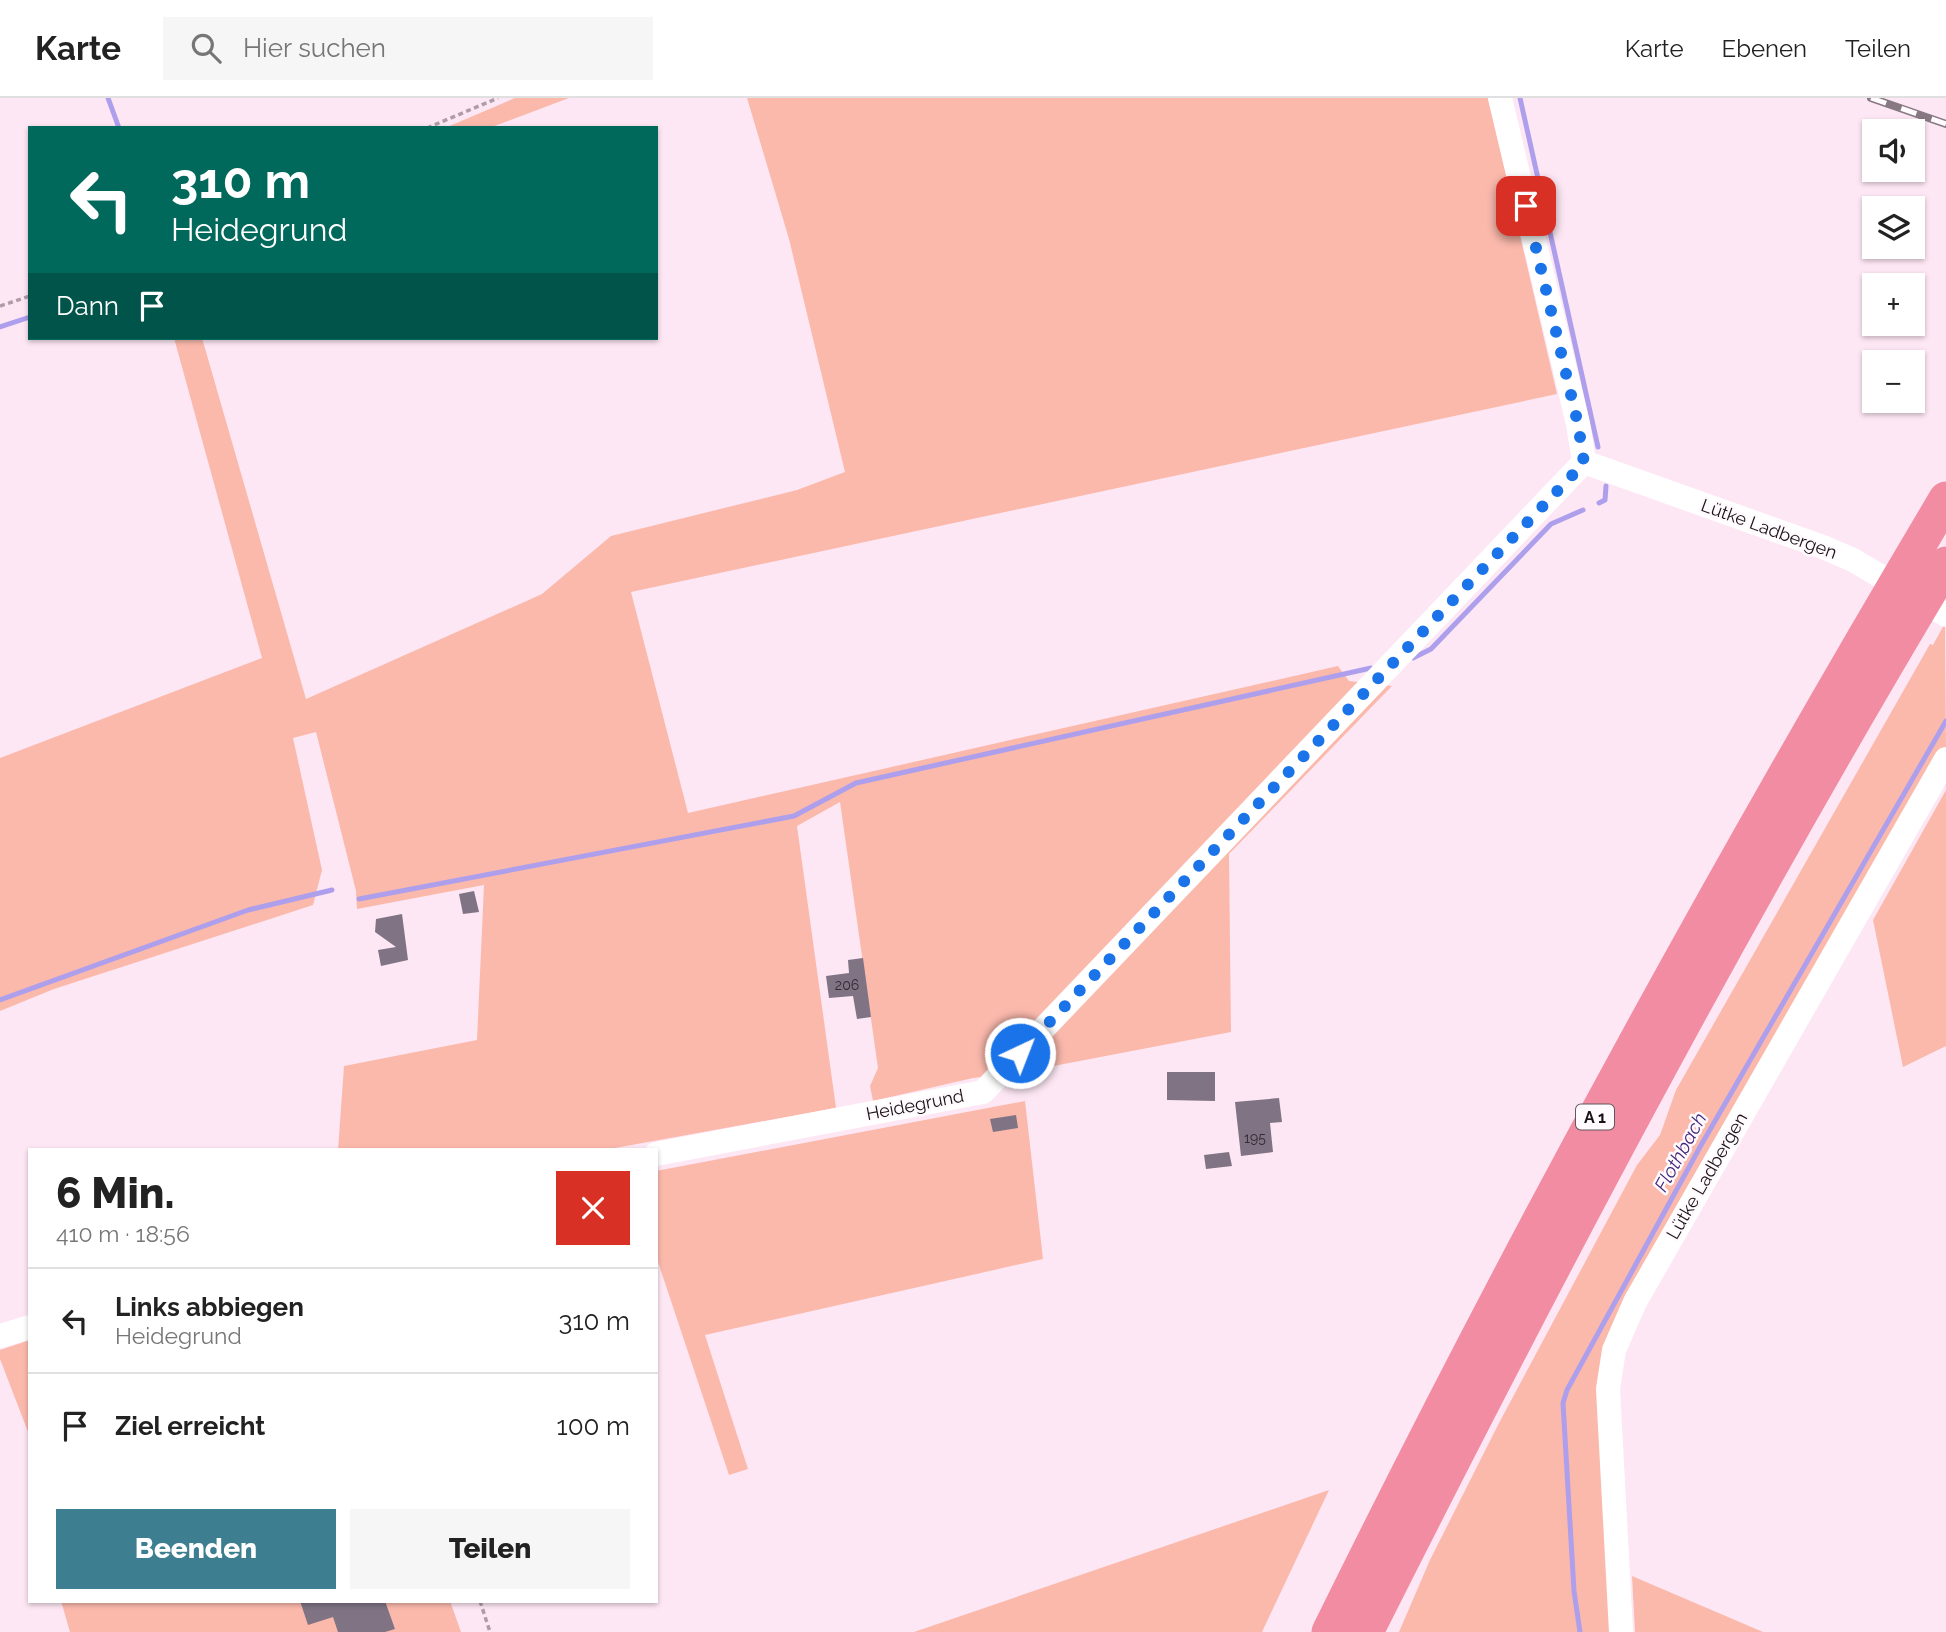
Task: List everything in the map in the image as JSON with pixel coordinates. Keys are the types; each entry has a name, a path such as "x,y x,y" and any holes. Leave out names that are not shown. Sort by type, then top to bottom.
{"highway":[{"name":"A 1","path":"1329,1632 1509,1278 1628,1055 1893,621 1933,565 1946,499"},
{"name":"A 1","path":"1366,1632 1469,1427 1893,621"}],"street":[{"path":"1500,98 1578,424 1584,463"},
{"name":"Lütke Ladbergen","path":"1584,463 1830,550 1946,615"},
{"name":"Heidegrund","path":"658,1154 983,1092 1584,463"},
{"name":"Lütke Ladbergen","path":"1621,1632 1608,1408 1610,1369 1617,1342 1634,1302 1946,759"},
{"path":"0,1336 28,1328"}],"path":[{"path":"432,126 498,98"},
{"path":"0,306 28,297"},
{"path":"481,1603 490,1632"}],"shaded area":[{"path":"515,98 569,98 494,126 450,126"},
{"path":"747,98 1488,98 1557,394 631,592 688,813 1338,666 1349,681 1392,686 1229,854 1231,1032 1017,1073 973,1078 873,1101 870,1086 878,1068 840,802 797,826 836,1108 615,1148 338,1148 344,1066 477,1040 484,885 357,909 356,891 316,732 293,738 322,870 313,905 54,989 0,1011 0,758 262,658 175,340 203,340 306,699 542,594 611,536 797,490 845,472 789,239"},
{"path":"1945,623 1946,750 1615,1331 1615,1632 1399,1632 1430,1560 1499,1423 1637,1165 1660,1135 1676,1090 1930,644 1933,645"},
{"path":"1946,790 1946,1046 1903,1067 1873,920"},
{"path":"1025,1101 1043,1259 705,1335 748,1469 729,1475 658,1262 658,1171"},
{"path":"28,1341 28,1432 0,1359 0,1350"},
{"path":"1329,1490 1262,1632 914,1632"},
{"path":"1632,1576 1763,1632 1635,1632"},
{"path":"62,1603 451,1603 461,1632 70,1632"}],"building":[{"path":"474,891 479,912 463,914 459,894"},
{"path":"402,914 408,960 381,966 378,950 396,947 375,932 376,919"},
{"path":"863,958 871,1017 857,1019 853,996 829,998 826,976 849,973 848,960"},
{"path":"1167,1072 1215,1072 1215,1101 1167,1100"},
{"path":"1279,1098 1282,1122 1270,1123 1273,1152 1241,1156 1235,1102"},
{"path":"1016,1115 1018,1128 993,1132 990,1119"},
{"path":"1229,1152 1232,1166 1206,1169 1204,1155"},
{"path":"301,1603 386,1603 395,1629 385,1632 338,1632 333,1617 308,1625"}],"waterway":[{"path":"108,98 118,126"},
{"path":"1520,98 1598,447"},
{"path":"0,327 28,318"},
{"path":"1599,503 1605,500 1606,486"},
{"path":"1413,658 1431,649 1551,524 1583,510"},
{"path":"359,899 794,816 856,783 1371,668"},
{"name":"Flothbach","path":"1580,1632 1574,1591 1563,1403 1567,1390 1700,1147 1946,721"},
{"path":"0,1000 248,910 332,890"}],"railway":[{"path":"1871,98 1946,124"}],"route":[{"path":"1020,1053 1584,463 1578,424 1526,206"}]}
